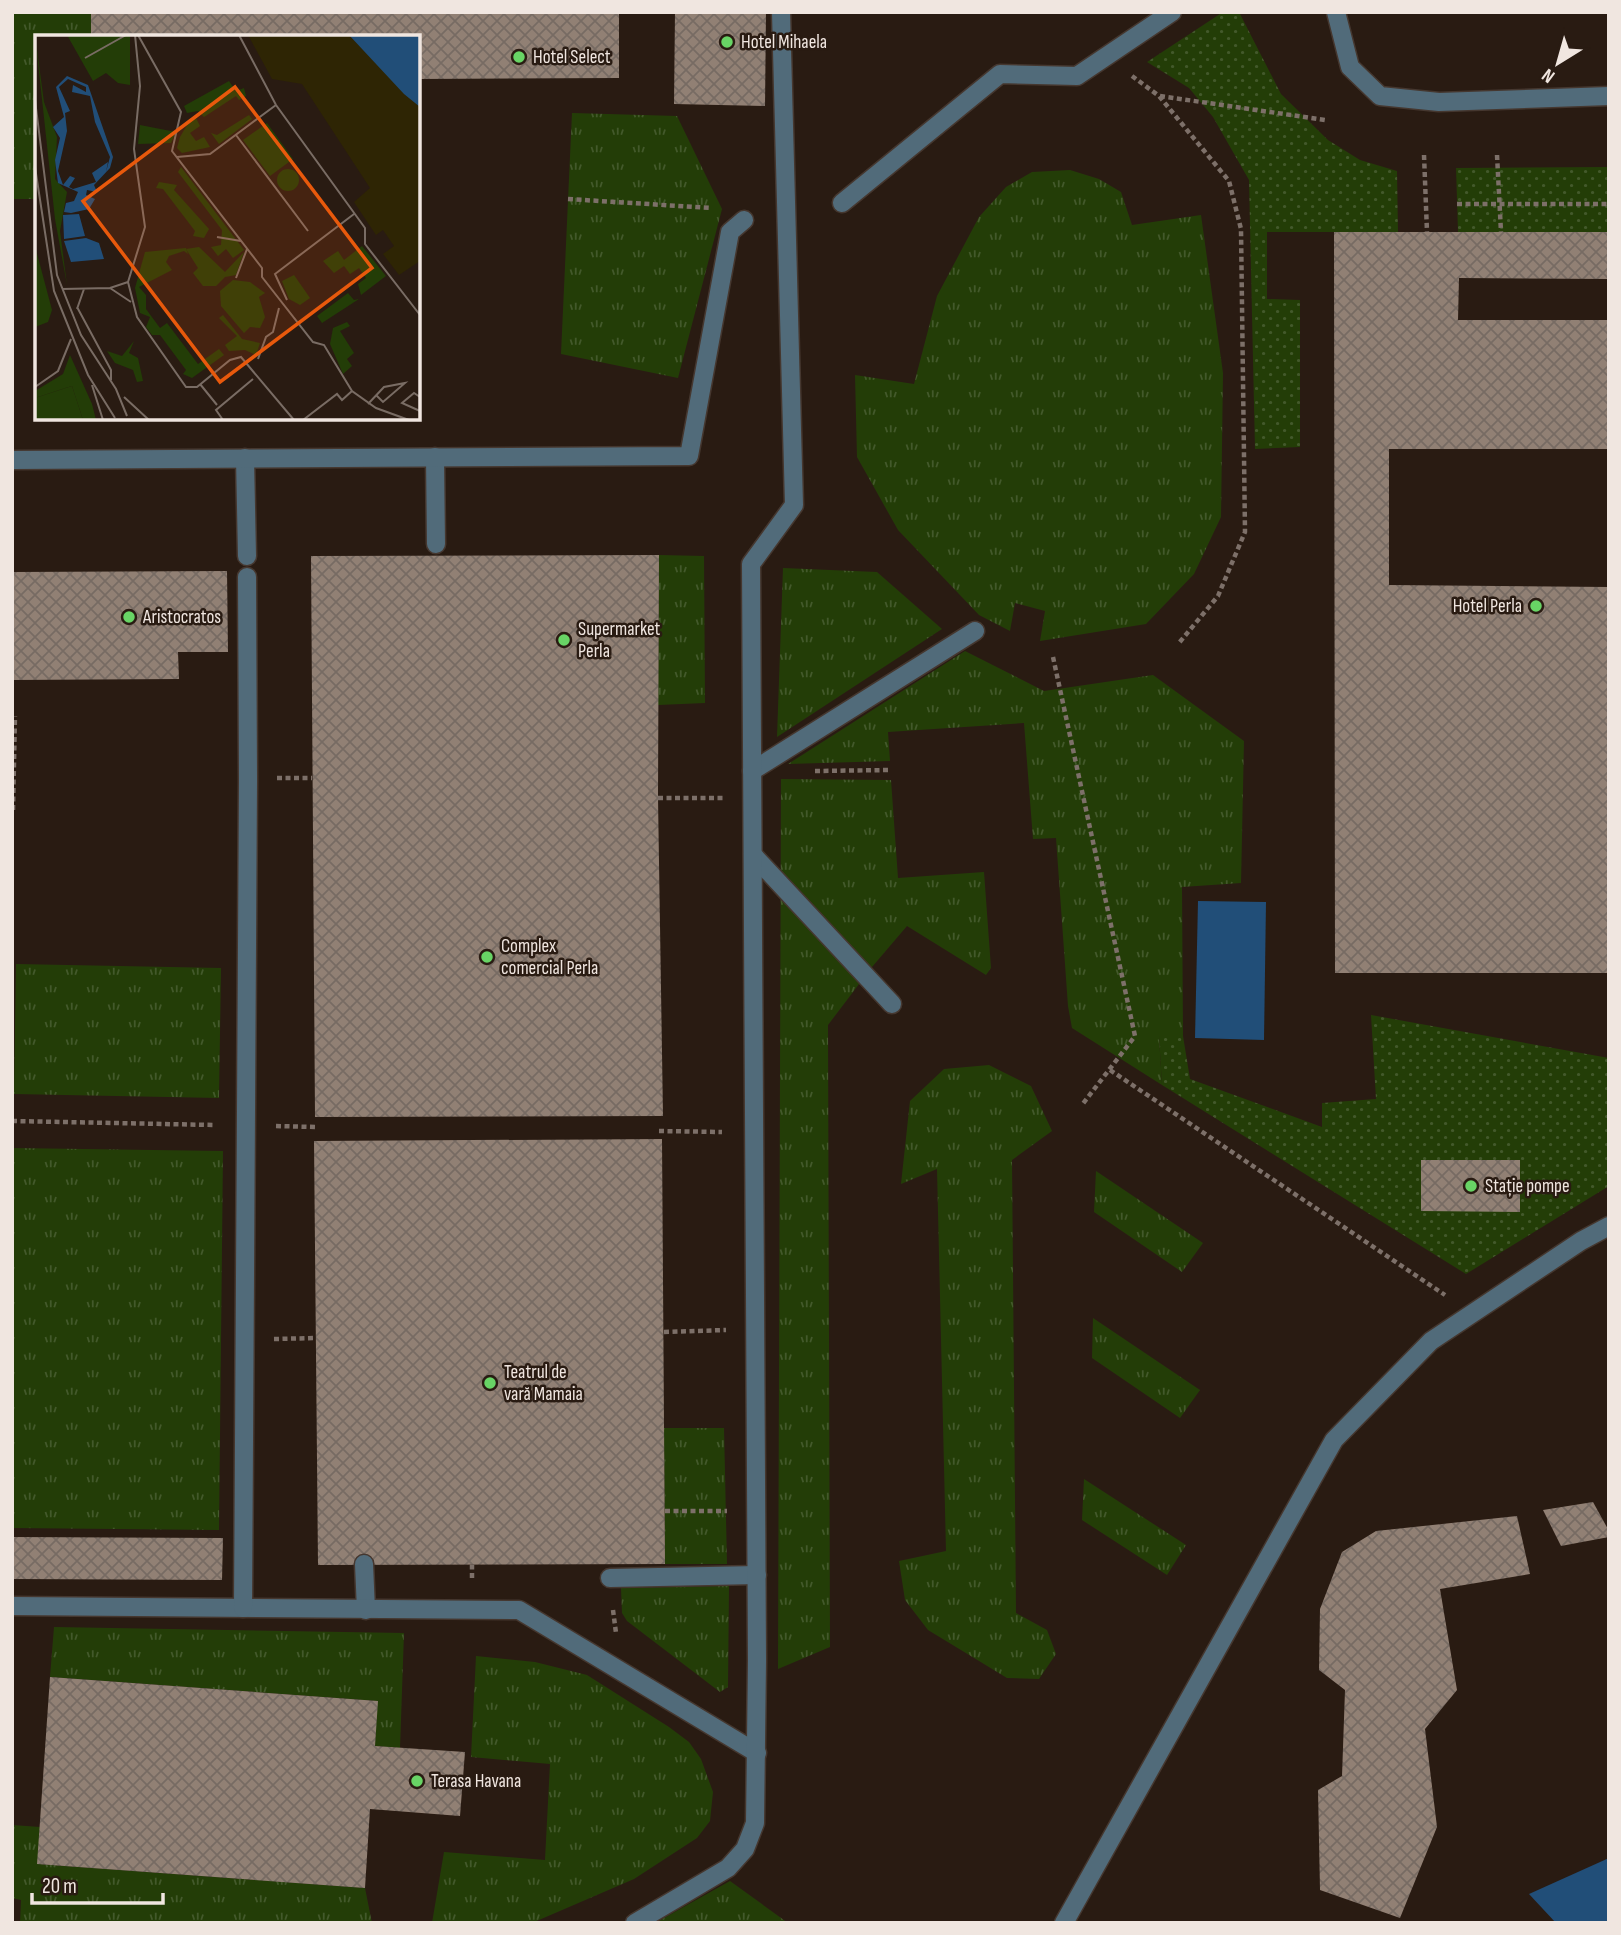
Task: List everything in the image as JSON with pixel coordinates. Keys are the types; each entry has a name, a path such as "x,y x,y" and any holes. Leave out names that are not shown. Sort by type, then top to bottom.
{"street":[{"path":"635,1923 728,1868 745,1849 755,1823 757,1575 751,564 794,505 782,12"},
{"path":"842,203 1000,74 1077,76 1171,12"},
{"path":"1336,12 1350,66 1380,96 1439,102 1609,96"},
{"path":"12,460 689,456 730,232 744,220"},
{"path":"435,457 436,544"},
{"path":"245,458 247,556"},
{"path":"243,1608 247,577"},
{"path":"752,771 975,631"},
{"path":"753,855 892,1004"},
{"path":"1064,1923 1334,1440 1431,1341 1581,1241 1609,1226"},
{"path":"364,1564 366,1610"},
{"path":"610,1578 757,1575"},
{"path":"12,1606 519,1610 757,1753"}],"path":[{"path":"1105,57 1159,96 1229,181 1241,229 1245,532 1218,596 1179,643"},
{"path":"1159,96 1325,120"},
{"path":"1424,155 1427,232"},
{"path":"1497,155 1501,232"},
{"path":"568,199 722,209"},
{"path":"1457,204 1609,204"},
{"path":"1053,657 1135,1036 1082,1105"},
{"path":"13,810 15,716"},
{"path":"808,771 891,771"},
{"path":"291,778 312,778"},
{"path":"658,798 752,798"},
{"path":"1110,1069 1472,1314"},
{"path":"12,1121 219,1125"},
{"path":"292,1126 315,1126"},
{"path":"659,1131 754,1132"},
{"path":"664,1332 755,1330"},
{"path":"296,1339 316,1338"},
{"path":"665,1511 756,1511"},
{"path":"472,1564 472,1577"},
{"path":"610,1578 620,1671"}],"green space":[{"path":"12,12 91,12 91,35 35,35 35,199 12,199"},
{"path":"1223,12 1239,12 1281,94 1328,140 1360,160 1397,171 1398,232 1267,232 1267,299 1300,300 1300,447 1255,449 1249,180 1213,117 1189,88 1147,62"},
{"path":"572,113 677,116 722,209 678,378 561,354"},
{"path":"1609,167 1609,232 1458,232 1456,168"},
{"path":"1070,170 1099,179 1121,192 1132,225 1201,215 1223,373 1221,517 1194,574 1146,624 1040,641 1045,611 1015,603 1010,631 979,615 898,530 857,457 855,375 914,384 937,296 979,217 1006,187 1032,172"},
{"path":"659,555 704,556 705,703 658,705"},
{"path":"783,568 877,572 942,629 777,737"},
{"path":"965,651 1044,691 1153,675 1244,741 1241,883 1182,887 1183,1036 1159,1036 1162,1085 1072,1028 1068,1006 1056,838 1033,839 1024,723 888,732 890,761 788,764"},
{"path":"781,779 891,780 898,878 984,872 991,968 986,975 907,926 828,1025 830,1647 778,1669"},
{"path":"16,964 221,968 219,1098 14,1094"},
{"path":"1371,1015 1609,1058 1609,1186 1466,1274 1162,1085 1159,1036 1183,1036 1190,1079 1322,1127 1322,1103 1376,1099"},
{"path":"989,1065 1031,1086 1052,1131 1012,1160 1016,1613 1047,1630 1056,1654 1039,1679 1007,1678 928,1630 905,1600 899,1561 946,1551 937,1169 901,1184 910,1101 944,1069"},
{"path":"12,1148 223,1151 219,1530 12,1528"},
{"path":"1096,1171 1203,1243 1182,1272 1094,1212"},
{"path":"1093,1318 1200,1390 1180,1418 1092,1358"},
{"path":"664,1428 724,1428 727,1564 665,1564"},
{"path":"1084,1479 1186,1545 1167,1575 1082,1520"},
{"path":"729,1586 728,1687 720,1692 627,1621 622,1613 621,1588"},
{"path":"54,1627 404,1633 400,1748 375,1746 377,1701 50,1677"},
{"path":"476,1656 535,1662 587,1675 669,1727 689,1742 701,1759 713,1792 710,1821 697,1838 634,1879 532,1923 432,1923 444,1852 545,1860 550,1764 471,1757"},
{"path":"12,1825 40,1827 38,1864 365,1888 372,1923 20,1923 21,1900 12,1898"},
{"path":"730,1881 788,1923 655,1923"}],"water":[{"path":"1198,901 1266,902 1264,1040 1195,1038"},
{"path":"1609,1858 1609,1923 1556,1923 1529,1894"}],"building":[{"name":"Hotel Select","path":"91,12 619,12 619,78 420,79 420,35 91,35"},
{"path":"675,12 766,12 765,106 674,104"},
{"path":"1334,232 1609,232 1609,279 1459,278 1458,320 1609,320 1609,449 1389,449 1389,585 1609,587 1609,973 1335,973"},
{"name":"Complex comercial Perla","path":"659,555 658,798 663,1116 315,1117 311,556"},
{"path":"227,571 228,652 178,652 179,679 12,680 12,572"},
{"name":"Teatrul de vară Mamaia","path":"662,1139 665,1564 318,1565 314,1141"},
{"name":"Stație pompe","path":"1421,1160 1520,1160 1520,1212 1421,1211"},
{"path":"1593,1502 1609,1531 1609,1537 1561,1546 1543,1510"},
{"path":"1517,1516 1530,1574 1440,1589 1457,1690 1425,1729 1437,1827 1400,1918 1320,1890 1318,1790 1342,1776 1345,1690 1319,1670 1320,1609 1342,1552 1376,1531"},
{"path":"12,1537 223,1538 222,1580 12,1579"},
{"path":"50,1677 378,1701 375,1746 465,1752 460,1816 370,1809 365,1888 37,1864"}],"place":[{"name":"Hotel Mihaela","path":"727,42"},
{"name":"Hotel Select","path":"519,57"},
{"name":"Hotel Perla","path":"1536,606"},
{"name":"Aristocratos","path":"129,617"},
{"name":"Supermarket Perla","path":"564,640"},
{"name":"Complex comercial Perla","path":"487,957"},
{"name":"Stație pompe","path":"1471,1186"},
{"name":"Teatrul de vară Mamaia","path":"490,1383"},
{"name":"Terasa Havana","path":"417,1781"}]}
